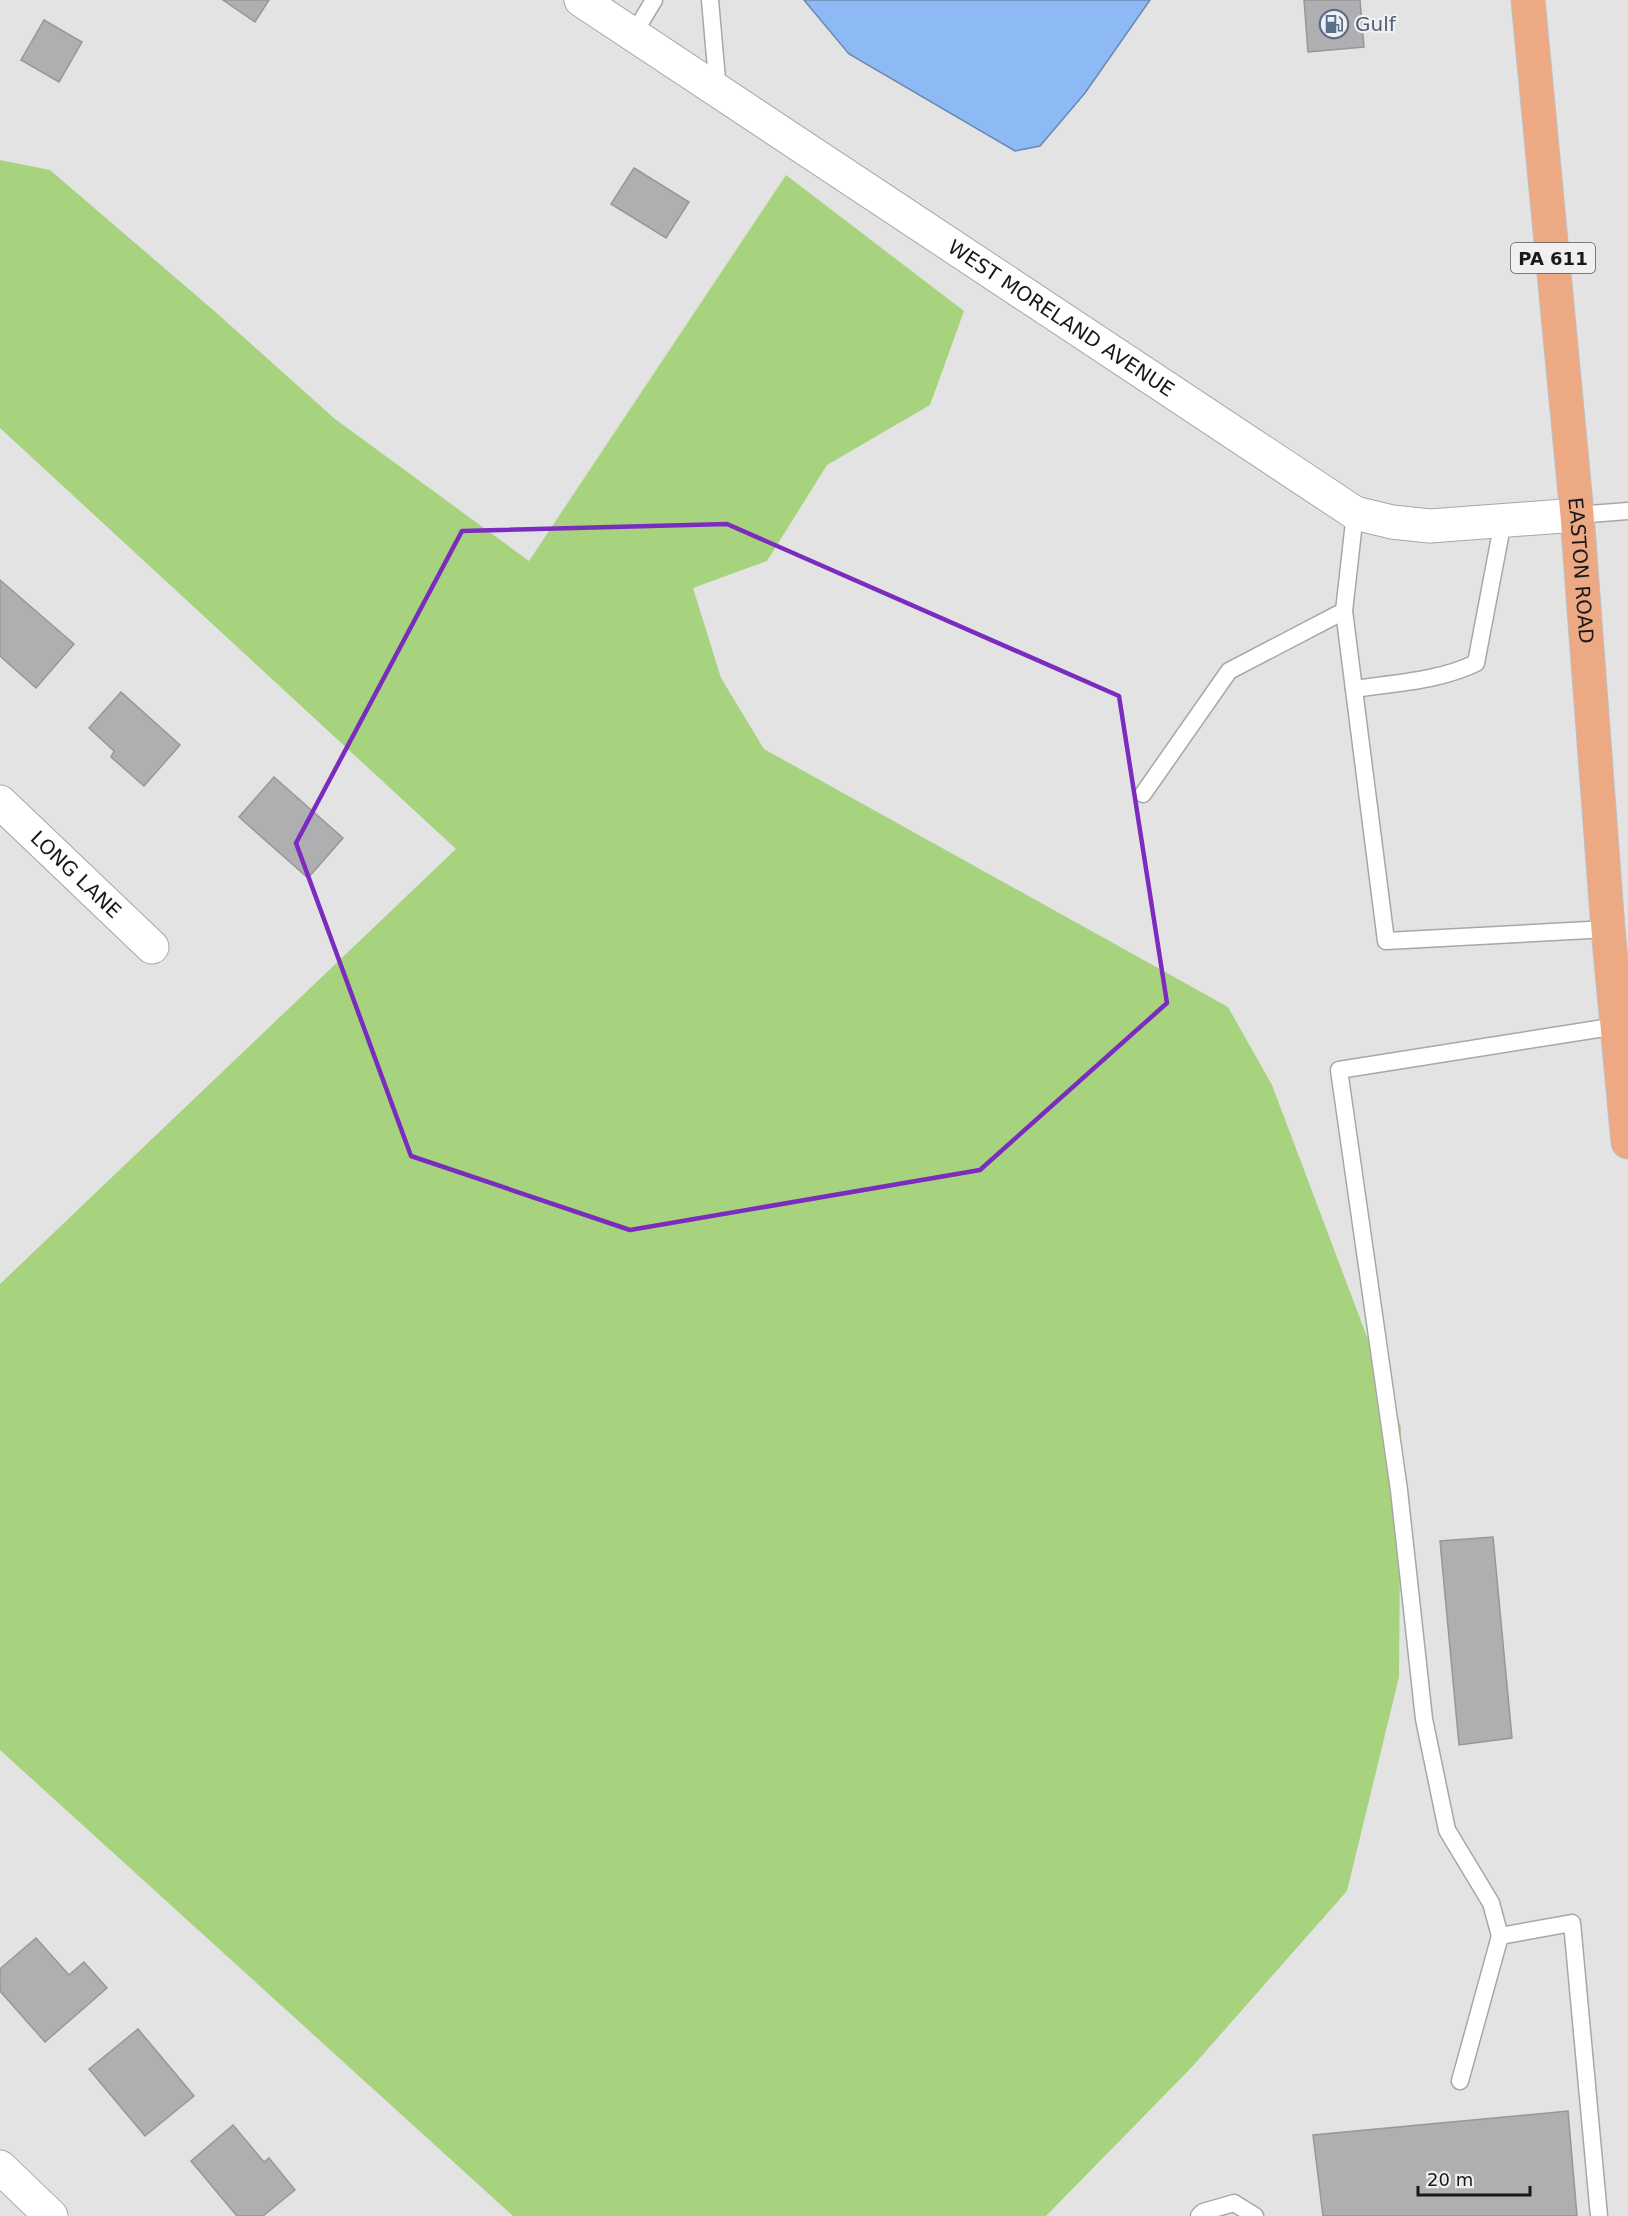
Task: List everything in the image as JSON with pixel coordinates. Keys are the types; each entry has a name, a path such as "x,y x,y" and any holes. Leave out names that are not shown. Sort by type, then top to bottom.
{"highway":[{"name":"EASTON ROAD","path":"1528,0 1577,515 1608,929 1628,1142"}],"street":[{"name":"WEST MORELAND AVENUE","path":"581,0 1355,513 1392,522 1430,526 1577,515"},
{"name":"LONG LANE","path":"0,802 152,947"},
{"path":"0,2167 51,2216"}],"lane":[{"path":"633,35 654,0"},
{"path":"710,0 718,92"},
{"path":"1577,515 1628,511"},
{"path":"1355,513 1344,611 1386,941 1608,929"},
{"path":"1354,689 1430,678 1461,670 1476,663 1503,521"},
{"path":"1143,794 1229,671 1344,611"},
{"path":"1460,2081 1500,1936 1491,1904 1447,1830 1424,1719 1400,1501 1339,1070 1617,1026"},
{"path":"1500,1936 1572,1923 1599,2216"},
{"path":"1198,2216 1203,2211 1234,2203 1256,2216"}],"highlighted area":[{"path":"727,524 1119,696 1167,1003 980,1170 630,1230 411,1156 296,843 462,531"}],"green space":[{"path":"0,160 50,170 212,309 335,419 529,561 786,175 964,311 930,405 827,465 767,561 693,588 721,678 764,749 1228,1007 1272,1085 1401,1427 1399,1677 1347,1891 1191,2068 1046,2216 513,2216 0,1750 0,1284 456,849 0,428"}],"water":[{"path":"804,0 1150,0 1085,93 1040,146 1015,151 849,54"}],"building":[{"path":"223,0 269,0 255,22"},
{"name":"Gulf","path":"1304,0 1360,0 1364,47 1308,52"},
{"path":"44,20 82,42 59,82 21,60"},
{"path":"634,168 689,202 666,238 611,204"},
{"path":"0,580 74,644 36,688 0,656"},
{"path":"121,692 180,745 144,786 111,757 114,751 89,728"},
{"path":"274,777 343,838 308,878 239,817"},
{"path":"1493,1537 1512,1738 1459,1745 1440,1541"},
{"path":"36,1938 69,1975 84,1962 107,1988 45,2042 0,1991 0,1969"},
{"path":"138,2029 194,2096 145,2136 89,2069"},
{"path":"1568,2111 1577,2216 1323,2216 1313,2135"},
{"path":"233,2125 264,2162 269,2158 295,2190 263,2216 237,2216 191,2161"}],"place":[{"name":"Gulf","path":"1334,24"}]}
